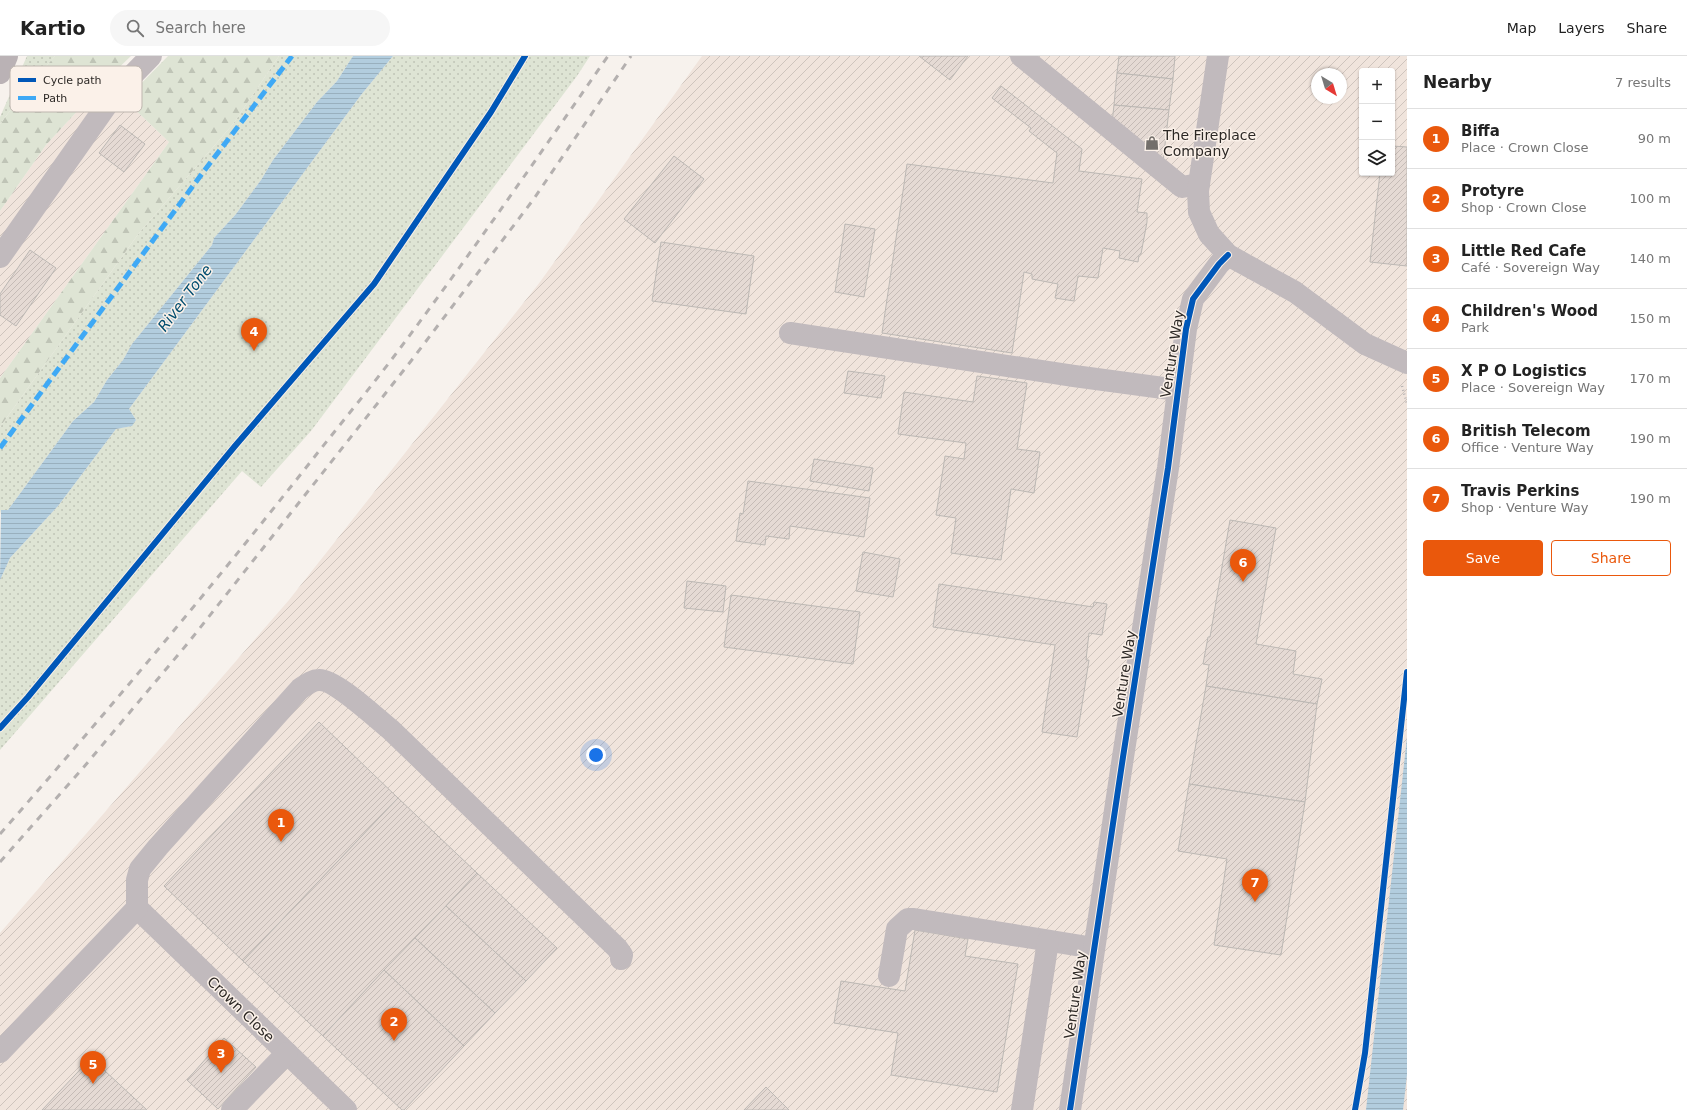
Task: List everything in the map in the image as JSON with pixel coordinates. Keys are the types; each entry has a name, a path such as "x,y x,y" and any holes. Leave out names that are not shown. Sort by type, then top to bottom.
{"main road":[{"path":"0,73 8,56"}],"street":[{"path":"141,66 151,56"},
{"path":"1021,56 1182,187 1199,184"},
{"path":"1218,56 1199,184 1199,212 1209,234 1228,255 1294,292 1365,344 1407,363"},
{"path":"0,257 102,112"},
{"name":"Venture Way","path":"1070,1110 1168,468 1186,329 1193,299 1219,264 1228,255"},
{"path":"790,332 1074,376 1178,390"},
{"path":"0,1052 137,908 140,869 300,688 311,681 328,681 391,730 617,948 622,955 621,959"},
{"name":"Crown Close","path":"137,908 346,1110"},
{"path":"889,976 897,929 908,919 1094,948"},
{"path":"1022,1110 1048,940"},
{"path":"232,1110 287,1053"}],"shaded area":[{"path":"702,56 1407,56 1407,1110 0,1110 0,933 289,600 540,282"},
{"path":"76,112 138,112 169,142 0,378 0,211 46,145"}],"green space":[{"path":"27,56 55,56 46,66 23,66"},
{"path":"55,56 131,56 121,66 46,66"},
{"path":"168,56 279,56 233,124 139,233 0,427 0,378 169,142 138,112 142,112 142,83"},
{"path":"279,56 353,56 337,81 317,102 273,160 261,180 236,214 214,238 212,245 132,344 123,360 107,380 94,402 73,421 8,510 1,510 0,514 0,427 139,233 233,124"},
{"path":"393,56 590,56 577,76 311,431 261,487 242,471 0,750 0,580 10,558 58,506 116,429 131,426 136,420 129,409 361,95"},
{"path":"10,94 10,111 0,124 0,117"},
{"path":"10,111 76,112 46,145 0,211 0,124"}],"water":[{"name":"River Tone","path":"353,56 393,56 361,95 129,409 136,420 132,426 116,429 58,506 10,558 0,580 1,510 8,510 73,421 94,402 107,380 123,360 132,344 212,245 214,238 236,214 261,180 273,160 317,102 337,81"},
{"path":"1407,737 1407,1075 1403,1110 1366,1110"}],"building":[{"path":"919,56 968,56 950,80"},
{"path":"1119,56 1175,56 1173,79 1117,73"},
{"path":"1117,73 1173,79 1169,110 1114,105"},
{"path":"1001,86 1082,149 1079,171 1142,179 1137,212 1147,213 1147,222 1138,262 1119,258 1120,251 1103,248 1098,278 1078,276 1074,301 1055,298 1058,284 1032,279 1032,274 1024,272 1012,353 882,333 907,164 1053,183 1057,153 1029,131 1031,128 992,98"},
{"name":"The Fireplace Company","path":"1114,105 1169,110 1163,162 1112,123"},
{"path":"120,125 145,144 124,172 99,153"},
{"path":"1395,146 1407,147 1407,266 1370,262 1380,176 1395,176"},
{"path":"674,156 704,179 655,243 624,219"},
{"path":"845,224 875,229 864,297 835,292"},
{"path":"661,242 754,256 746,314 652,301"},
{"path":"30,250 56,268 16,326 0,315 0,294"},
{"path":"848,371 885,376 881,398 844,393"},
{"path":"977,376 1027,383 1017,449 1040,452 1034,493 1011,489 1001,560 951,553 956,518 936,515 945,456 964,459 966,443 898,434 904,392 973,402"},
{"path":"814,459 873,468 869,491 810,481"},
{"path":"748,481 870,498 864,537 790,526 789,539 766,536 765,545 736,541 740,513 743,514"},
{"path":"1230,520 1276,528 1256,644 1296,651 1293,674 1322,679 1317,704 1206,686 1209,665 1203,664 1208,637 1210,637"},
{"path":"863,552 900,559 893,597 856,591"},
{"path":"687,581 726,586 723,612 684,608"},
{"path":"939,584 1093,607 1094,602 1107,604 1102,635 1089,633 1086,660 1089,660 1077,737 1042,732 1055,645 933,627"},
{"path":"731,595 860,612 853,664 724,647"},
{"path":"1206,686 1317,704 1305,802 1189,784"},
{"path":"319,722 398,798 243,961 164,886"},
{"path":"1189,784 1305,802 1281,955 1214,945 1227,859 1178,851"},
{"path":"398,798 477,873 323,1036 243,961"},
{"path":"477,873 557,948 526,981 446,906"},
{"path":"446,906 526,981 495,1013 415,938"},
{"path":"915,930 968,939 965,956 1018,964 997,1092 891,1075 898,1033 834,1023 841,981 905,991"},
{"path":"415,938 495,1013 464,1046 384,970"},
{"path":"384,970 464,1046 404,1110 402,1110 323,1036"},
{"path":"224,1038 256,1067 218,1109 187,1080"},
{"path":"91,1058 147,1110 42,1110"},
{"path":"766,1087 789,1110 744,1110"}],"railway":[{"path":"0,834 80,742 197,602 379,376 480,239 608,56"},
{"path":"0,862 83,768 188,643 411,361 533,200 631,56"}],"marked path":[{"path":"0,448 204,171 292,56"}],"cycle path":[{"path":"0,728 28,697 235,446 374,284 491,112 525,56"},
{"path":"1070,1110 1168,468 1186,329 1193,299 1219,264 1228,255"},
{"path":"1355,1110 1365,1053 1407,672"}],"place":[{"name":"The Fireplace Company","path":"1152,143"},
{"name":"Children's Wood","path":"254,351"},
{"name":"British Telecom","path":"1243,582"},
{"name":"Biffa","path":"281,842"},
{"name":"Travis Perkins","path":"1255,902"},
{"name":"Protyre","path":"394,1041"},
{"name":"Little Red Cafe","path":"221,1073"},
{"name":"X P O Logistics","path":"93,1084"}]}
